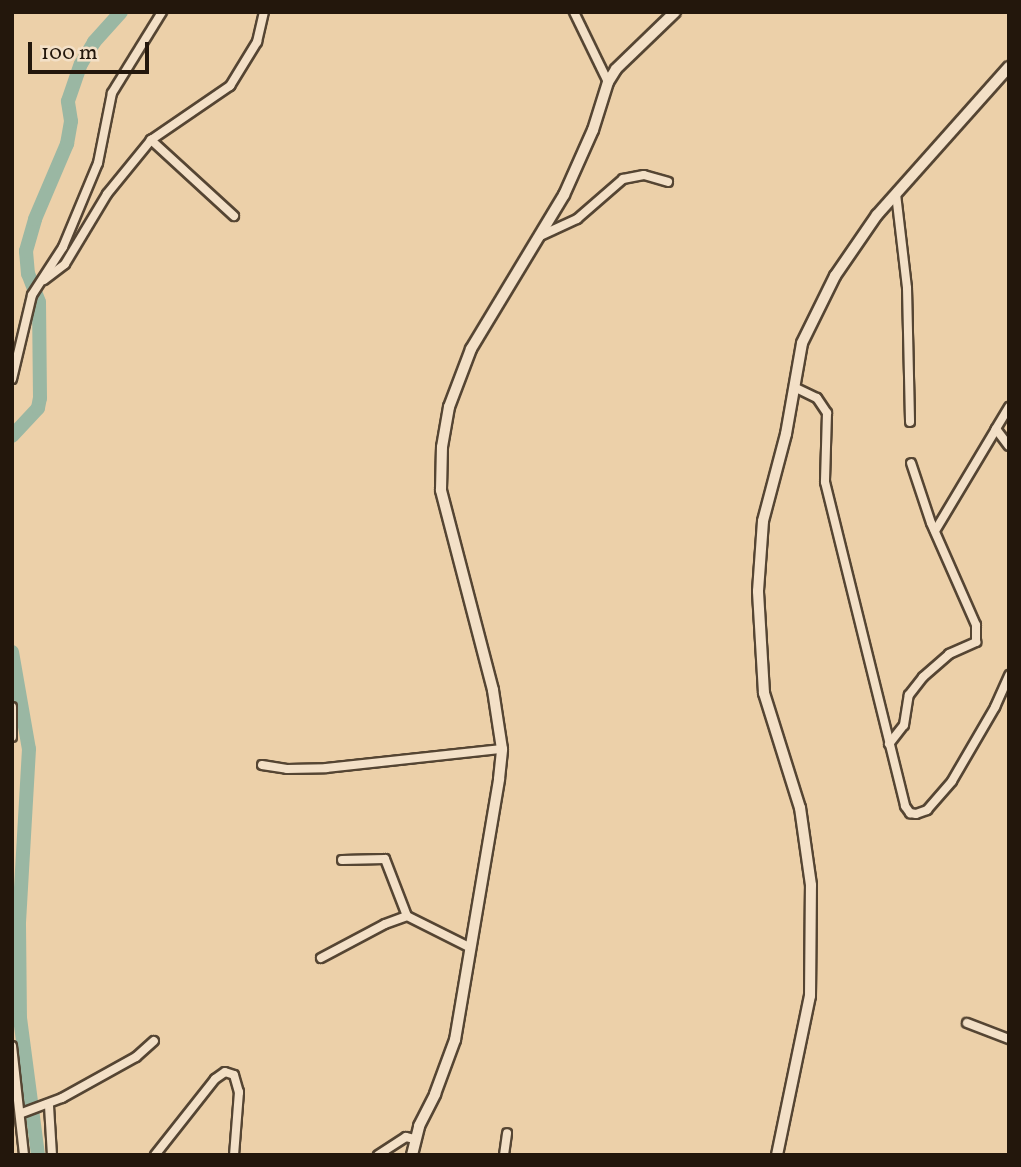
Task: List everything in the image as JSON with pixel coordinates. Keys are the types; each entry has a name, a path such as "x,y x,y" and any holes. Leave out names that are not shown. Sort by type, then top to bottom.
{"street":[{"path":"12,379 32,295 63,247 98,163 112,93 162,12"},
{"path":"39,284 65,264 107,194 151,140 230,86 257,43 264,12"},
{"path":"574,12 608,82"},
{"path":"414,1154 415,1139 455,1040 502,749 493,690 445,509 441,458 449,407 460,372 580,163 608,82 616,69 675,12"},
{"path":"777,1155 810,996 811,885 800,808 764,692 759,546 806,334 835,276 861,236 896,194 1009,68"},
{"path":"151,140 234,216"},
{"path":"540,236 577,219 623,179 644,175 668,182"},
{"path":"896,194 907,288 910,422"},
{"path":"794,387 817,398 827,413 825,482 905,806 910,813 921,813 953,781 990,717 1009,675"},
{"path":"935,531 1009,407"},
{"path":"996,429 1009,446"},
{"path":"890,744 904,725 909,695 923,677 949,654 976,642 976,625 935,531 911,463"},
{"path":"12,707 12,737"},
{"path":"262,765 287,769 326,768 502,749"},
{"path":"342,860 385,859 407,916 470,947"},
{"path":"321,958 407,916"},
{"path":"967,1023 1009,1039"},
{"path":"25,1112 48,1106 136,1057 154,1041"},
{"path":"12,1046 25,1112 24,1155"},
{"path":"155,1155 215,1079 225,1072 234,1075 239,1092 234,1155"},
{"path":"48,1106 52,1155"},
{"path":"504,1155 507,1133"},
{"path":"378,1155 405,1137 415,1139"}],"waterway":[{"path":"12,436 38,408 40,398 39,302 28,274 26,251 35,219 67,144 71,121 68,101 81,64 94,42 121,12"},
{"path":"12,652 29,749 19,925 20,1018 38,1155"}]}
